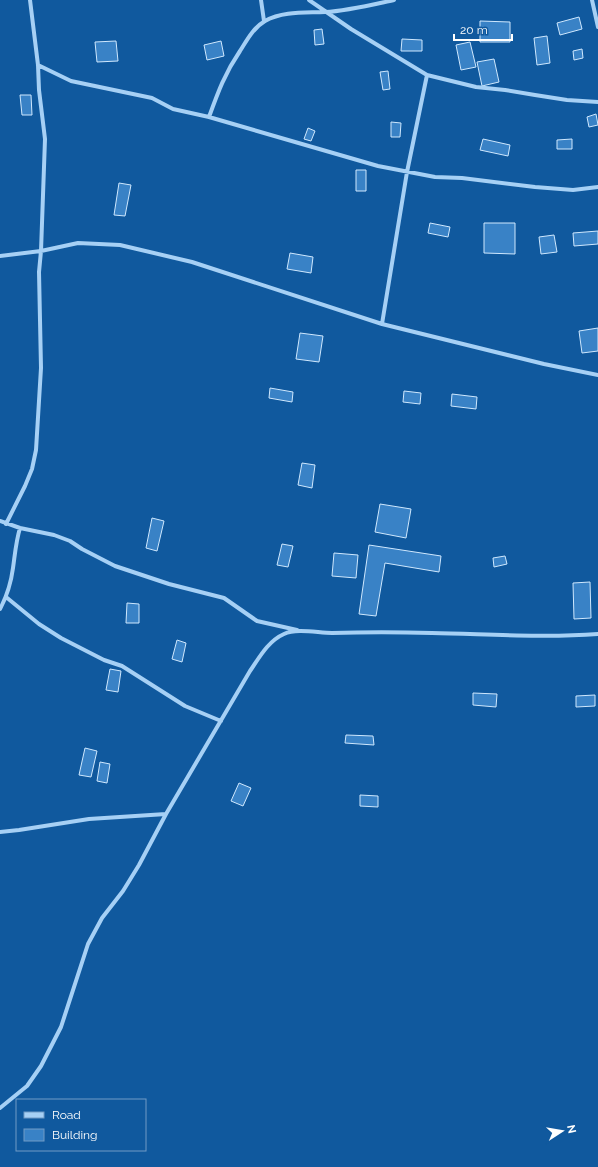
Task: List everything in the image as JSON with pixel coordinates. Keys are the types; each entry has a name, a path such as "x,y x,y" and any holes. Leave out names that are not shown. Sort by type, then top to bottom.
{"street":[{"path":"6,524 32,469 36,450 41,368 39,284 42,251 45,139 30,0"},
{"path":"261,0 264,21"},
{"path":"309,0 357,33 427,75 476,87 505,90 535,96 598,102"},
{"path":"209,117 219,87 230,65 249,35 264,21 276,16 300,12 326,12 394,0"},
{"path":"592,0 598,27"},
{"path":"38,65 70,82 152,98 173,109 209,117 378,166 435,177 462,178 535,187 573,190 598,187"},
{"path":"382,324 407,172 427,75"},
{"path":"0,256 42,251 78,243 120,245 192,262 382,324 537,362 598,375"},
{"path":"0,521 20,528 54,535 70,541 82,549 116,566 170,584 224,598 257,621 301,631 329,633 431,633 562,636 598,634"},
{"path":"0,609 6,597 13,569 16,540 20,528"},
{"path":"6,597 40,624 61,638 104,660 122,666 185,706 221,722"},
{"path":"0,1108 27,1086 41,1066 61,1027 88,944 102,918 123,891 139,865 166,814 250,671 261,654 273,641 285,633 301,631"},
{"path":"0,832 89,819 166,814"}],"building":[{"path":"579,17 582,29 560,35 557,23"},
{"path":"480,21 510,22 510,42 480,42"},
{"path":"322,29 324,44 315,45 314,30"},
{"path":"547,36 550,63 537,65 534,38"},
{"path":"402,39 422,40 422,51 401,51"},
{"path":"116,41 118,61 97,62 95,42"},
{"path":"221,41 224,56 207,60 204,45"},
{"path":"470,42 476,67 461,70 456,45"},
{"path":"582,49 583,58 574,60 573,51"},
{"path":"494,59 499,82 482,86 477,62"},
{"path":"388,71 390,89 383,90 380,72"},
{"path":"20,95 31,95 32,115 22,115"},
{"path":"596,114 598,125 589,127 587,117"},
{"path":"391,122 401,123 400,137 391,137"},
{"path":"308,128 315,131 311,141 304,139"},
{"path":"483,139 510,145 508,156 480,150"},
{"path":"572,139 572,149 557,149 557,140"},
{"path":"356,170 366,170 366,191 356,191"},
{"path":"119,183 131,185 125,216 114,215"},
{"path":"430,223 450,227 448,237 428,233"},
{"path":"484,223 515,223 515,254 484,253"},
{"path":"598,231 598,244 574,246 573,233"},
{"path":"554,235 557,252 541,254 539,237"},
{"path":"290,253 313,257 311,273 287,269"},
{"path":"598,328 598,351 582,353 579,331"},
{"path":"300,333 323,336 319,362 296,359"},
{"path":"270,388 293,392 292,402 269,398"},
{"path":"404,391 421,393 420,404 403,402"},
{"path":"452,394 477,397 476,409 451,406"},
{"path":"302,463 315,465 312,488 298,485"},
{"path":"380,504 411,509 406,538 375,532"},
{"path":"152,518 164,521 157,551 146,548"},
{"path":"282,544 293,546 288,567 277,565"},
{"path":"369,545 441,556 439,572 385,563 376,616 359,614"},
{"path":"334,553 358,555 356,578 332,576"},
{"path":"505,556 507,564 494,567 493,558"},
{"path":"590,582 591,618 574,619 573,583"},
{"path":"127,603 139,604 139,623 126,623"},
{"path":"177,640 186,643 182,662 172,659"},
{"path":"110,669 121,671 118,692 106,690"},
{"path":"473,693 497,694 496,707 473,705"},
{"path":"595,695 595,706 576,707 576,696"},
{"path":"346,735 373,736 374,745 345,743"},
{"path":"85,748 97,751 91,777 79,775"},
{"path":"100,762 110,764 107,783 97,781"},
{"path":"239,783 251,788 243,806 231,801"},
{"path":"360,795 378,796 378,807 360,806"}]}
